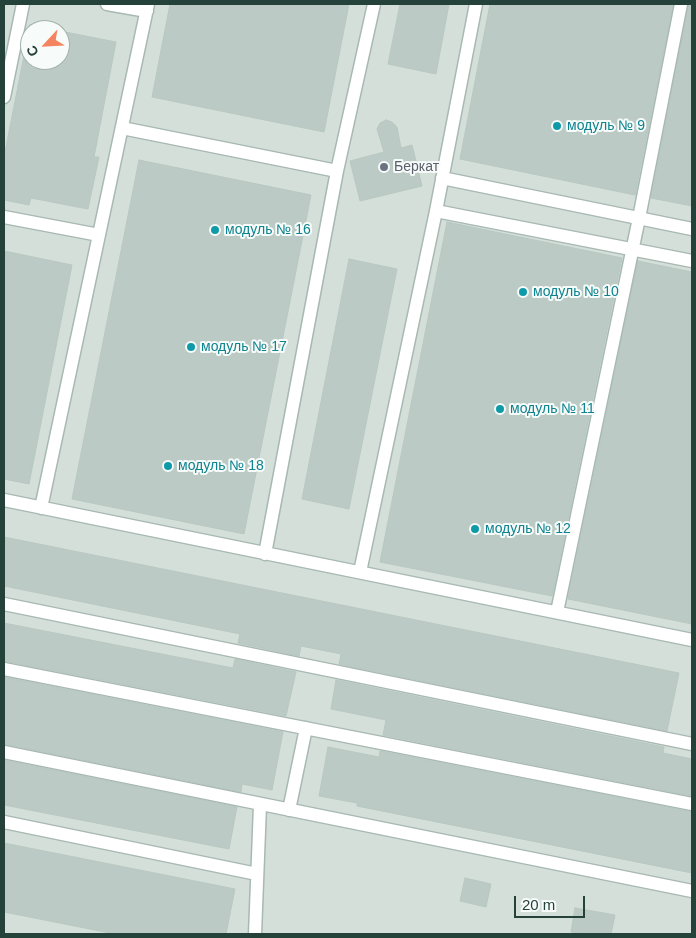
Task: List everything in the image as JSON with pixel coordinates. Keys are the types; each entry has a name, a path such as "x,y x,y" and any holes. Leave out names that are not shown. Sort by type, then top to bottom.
{"lane":[{"path":"4,97 23,4"},
{"path":"41,508 147,8 107,4"},
{"path":"265,554 337,171 374,4"},
{"path":"360,572 436,211 476,4"},
{"path":"557,612 633,250 681,4"},
{"path":"122,128 337,171"},
{"path":"442,178 692,229"},
{"path":"436,211 692,261"},
{"path":"4,217 99,235"},
{"path":"4,500 692,640"},
{"path":"4,604 692,744"},
{"path":"4,669 692,804"},
{"path":"289,810 306,728"},
{"path":"4,752 692,891"},
{"path":"255,934 260,805"},
{"path":"4,822 257,874"}],"shaded area":[{"name":"Беркат","path":"4,4 692,4 692,934 4,934"}],"building":[{"path":"170,4 349,4 324,132 152,97"},
{"path":"400,4 449,4 436,74 388,64"},
{"path":"490,4 673,4 635,195 460,159"},
{"path":"689,4 692,4 692,206 651,198"},
{"path":"70,33 116,42 94,157 99,157 88,209 31,198 29,205 4,200 4,157 21,70 70,70"},
{"name":"Беркат","path":"386,120 392,122 397,127 401,148 412,145 422,186 360,201 350,161 384,152 377,129 380,123"},
{"path":"139,160 311,195 244,534 72,499"},
{"path":"447,222 622,258 552,596 380,562"},
{"path":"4,251 72,265 29,484 4,479"},
{"path":"349,259 397,269 349,509 302,499"},
{"path":"638,261 692,272 692,624 568,599"},
{"path":"4,537 679,673 667,731 339,664 341,654 301,646 299,656 238,643 240,634 4,586"},
{"path":"4,623 233,668 235,659 296,672 286,716 4,661"},
{"path":"4,677 283,732 272,790 242,784 241,792 4,744"},
{"path":"336,680 664,747 663,753 692,759 692,796 383,735 386,720 331,709"},
{"path":"328,747 379,757 380,751 692,812 692,873 357,806 357,803 319,796"},
{"path":"4,760 237,807 229,849 4,805"},
{"path":"4,843 235,889 226,934 115,934 4,912"},
{"path":"465,878 491,884 486,907 460,901"},
{"path":"575,908 615,915 611,934 571,932"}],"place":[{"name":"модуль № 9","path":"557,126"},
{"name":"Беркат","path":"384,167"},
{"name":"модуль № 16","path":"215,230"},
{"name":"модуль № 10","path":"523,292"},
{"name":"модуль № 17","path":"191,347"},
{"name":"модуль № 11","path":"500,409"},
{"name":"модуль № 18","path":"168,466"},
{"name":"модуль № 12","path":"475,529"}]}
